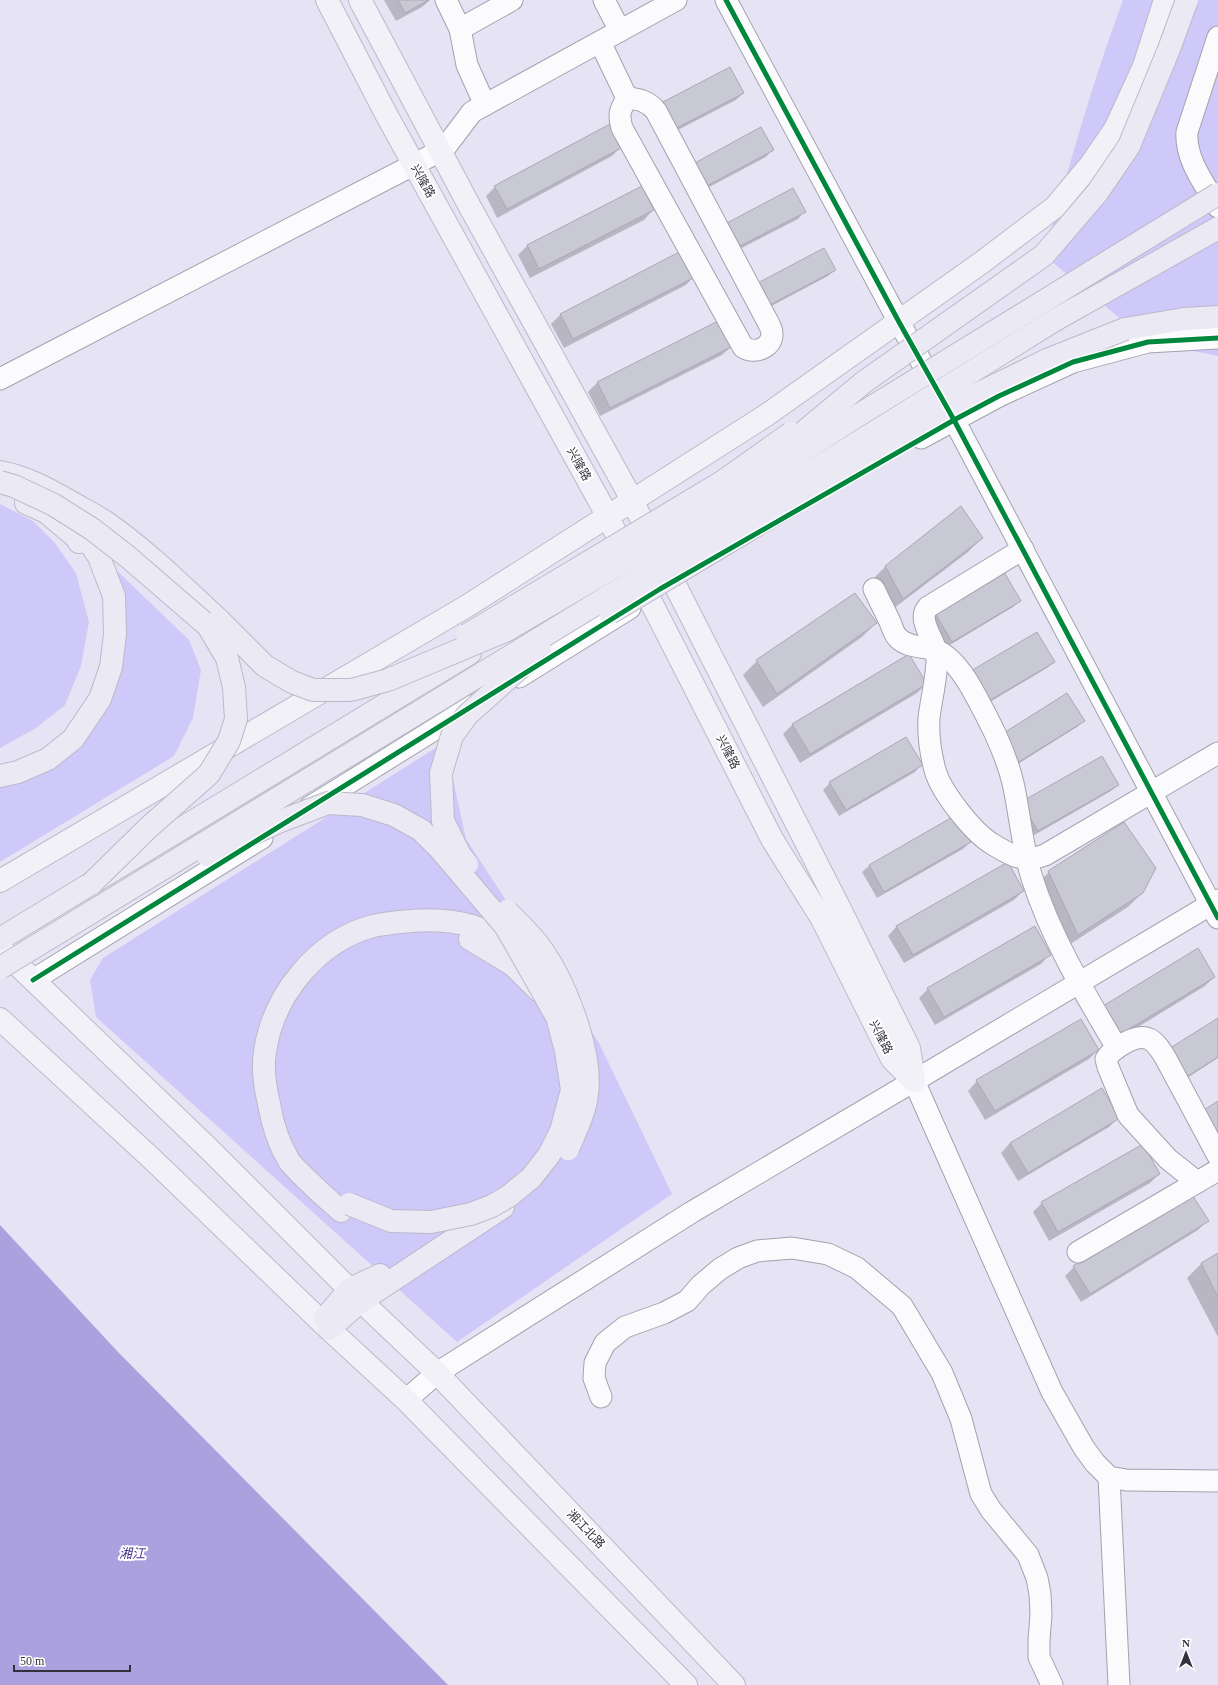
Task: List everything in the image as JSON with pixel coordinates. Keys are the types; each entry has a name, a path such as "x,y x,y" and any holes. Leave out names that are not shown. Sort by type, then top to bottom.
{"highway":[{"path":"414,669 452,644 722,482 954,320 1044,255 1097,193 1129,146 1169,49 1187,0"},
{"path":"0,968 592,607 854,418 1218,194"},
{"path":"711,522 1055,320 1218,228"},
{"path":"0,940 507,630 711,522 1047,360 1125,329 1184,319 1218,317"},
{"path":"711,522 864,382"},
{"path":"520,667 972,396"},
{"path":"0,472 11,474 53,492 103,521 174,578 265,666 292,682 313,690 351,690 388,680 507,630"},
{"path":"0,480 28,488 68,512 82,528 99,557 109,596 115,634 111,667 100,699 73,739 48,759 18,772 0,776"},
{"path":"0,480 54,505 92,529 128,557 208,626 227,658 234,687 236,719 229,740 209,774 148,828 91,884"},
{"path":"0,492 46,512 76,537 109,596 104,657 88,702 68,728 35,751 6,768 0,769"},
{"path":"325,1326 356,1295 513,1194 546,1169 560,1148 575,1110 580,1090 576,1049 569,1022 542,974 523,952 487,931 456,922 424,919 373,926 332,944 315,957 301,972 286,994 273,1020 264,1053 265,1085 272,1118 289,1161 314,1188 341,1211 375,1227 400,1233 428,1235 455,1231 483,1222 513,1208 541,1188 566,1153 578,1123 587,1095 587,1065 582,1038 557,976 537,943 506,910 460,855 443,821 441,773 452,736 467,715 520,667 592,607"},
{"path":"124,892 278,822 328,803 362,805 394,815 421,830 440,849 506,927 557,1017 566,1052 572,1090 561,1130 549,1155 531,1178 509,1196 492,1206 471,1214 431,1222 391,1221 349,1204 307,1168 291,1144 276,1099 272,1081 276,1043 284,1014 302,986 324,964 355,944 384,932 423,928 455,933 474,940 513,965 535,986 552,1014 559,1044 562,1089 558,1120 543,1149 526,1175 513,1194"}],"main road":[{"name":"兴隆路","path":"327,0 414,165 607,517 772,839 822,919 892,1059 914,1081"},
{"name":"兴隆路","path":"360,0 674,581 909,1048 914,1081"},
{"path":"0,881 467,606 765,416 981,263 1055,207 1091,164 1114,129 1144,66 1165,0"},
{"name":"湘江北路","path":"0,948 210,1150 437,1373 734,1685"},
{"path":"0,1019 151,1158 325,1326 406,1400 686,1685"}],"street":[{"path":"446,0 460,29 468,65 485,105"},
{"path":"460,29 512,0"},
{"path":"604,0 620,31"},
{"path":"0,379 442,150 472,112 676,0"},
{"path":"406,1400 437,1373 692,1212 1079,983 1216,907 1150,793 1023,549 726,0"},
{"path":"1218,37 1187,132 1186,143 1193,162 1218,207"},
{"path":"600,42 627,98"},
{"path":"627,98 644,100 656,111 773,332 772,339 766,346 755,350 747,350 743,347 622,128 619,117 621,108 627,98"},
{"path":"33,980 674,581 954,420 999,396 1072,362 1148,342 1218,338"},
{"path":"1023,549 925,610 924,616 937,657 929,720 935,770 944,789 984,840 1014,856 1026,859 1034,859 1045,855 1218,753"},
{"path":"874,589 897,637 912,646 936,650 956,666 971,687 1005,757 1018,805 1026,859 1045,912 1079,983 1117,1048"},
{"path":"1197,1182 1168,1159 1128,1115 1118,1093 1106,1059 1110,1052 1137,1038 1148,1038 1156,1045 1165,1057 1218,1156"},
{"path":"914,1081 1052,1392 1084,1448 1109,1477 1126,1480 1218,1481"},
{"path":"1078,1252 1218,1170"},
{"path":"601,1397 594,1378 595,1363 605,1344 625,1327 664,1314 687,1301 701,1285 720,1269 738,1258 757,1251 792,1248 828,1254 856,1268 902,1306 942,1373 961,1419 980,1494 1028,1555 1037,1578 1040,1594 1041,1615 1039,1657 1052,1685"},
{"path":"1109,1477 1119,1685"}],"shaded area":[{"path":"1123,0 1218,0 1218,356 1148,342 1044,255 1071,158"},
{"path":"0,504 33,521 54,542 76,573 89,622 81,666 65,705 36,728 0,748"},
{"path":"111,565 189,640 201,670 193,718 174,756 0,862 0,786 95,720"},
{"path":"445,742 466,839 599,1043 672,1194 457,1342 96,1017 90,980 103,958"}],"water":[{"name":"湘江","path":"0,1225 118,1352 448,1685 0,1685"}],"building":[{"path":"398,0 429,0 405,13"},
{"path":"730,67 744,93 675,129 661,103"},
{"path":"610,124 623,147 507,209 494,186"},
{"path":"761,127 774,150 705,187 693,164"},
{"path":"642,186 654,210 539,269 527,245"},
{"path":"793,188 806,212 738,247 725,224"},
{"path":"824,248 836,270 768,306 756,284"},
{"path":"683,250 697,276 573,339 560,314"},
{"path":"720,320 733,346 610,408 597,382"},
{"path":"961,506 983,538 903,599 885,566"},
{"path":"1004,572 1021,601 952,642 935,613"},
{"path":"855,593 877,623 777,694 756,660"},
{"path":"1037,632 1055,662 987,702 969,672"},
{"path":"909,654 927,684 810,754 792,724"},
{"path":"1067,693 1085,721 1017,763 999,736"},
{"path":"906,737 923,765 846,810 829,782"},
{"path":"1102,756 1119,785 1038,831 1021,802"},
{"path":"956,815 971,842 884,892 869,865"},
{"path":"1124,822 1156,868 1143,893 1078,935 1048,871"},
{"path":"1008,862 1024,891 913,955 896,926"},
{"path":"1035,926 1051,955 944,1017 927,988"},
{"path":"1198,948 1215,977 1121,1034 1103,1006"},
{"path":"1218,1018 1218,1057 1185,1078 1167,1050"},
{"path":"1081,1019 1099,1050 995,1111 976,1080"},
{"path":"1102,1088 1120,1118 1028,1173 1010,1143"},
{"path":"1218,1101 1218,1133 1204,1110"},
{"path":"1143,1144 1160,1174 1058,1232 1041,1202"},
{"path":"1191,1193 1209,1221 1090,1294 1073,1266"},
{"path":"1218,1253 1218,1297 1201,1263"}],"cycle path":[{"path":"726,0 899,322 954,420 1218,918"},
{"path":"33,980 660,589 954,420 999,396 1073,362 1148,342 1218,338"}]}
